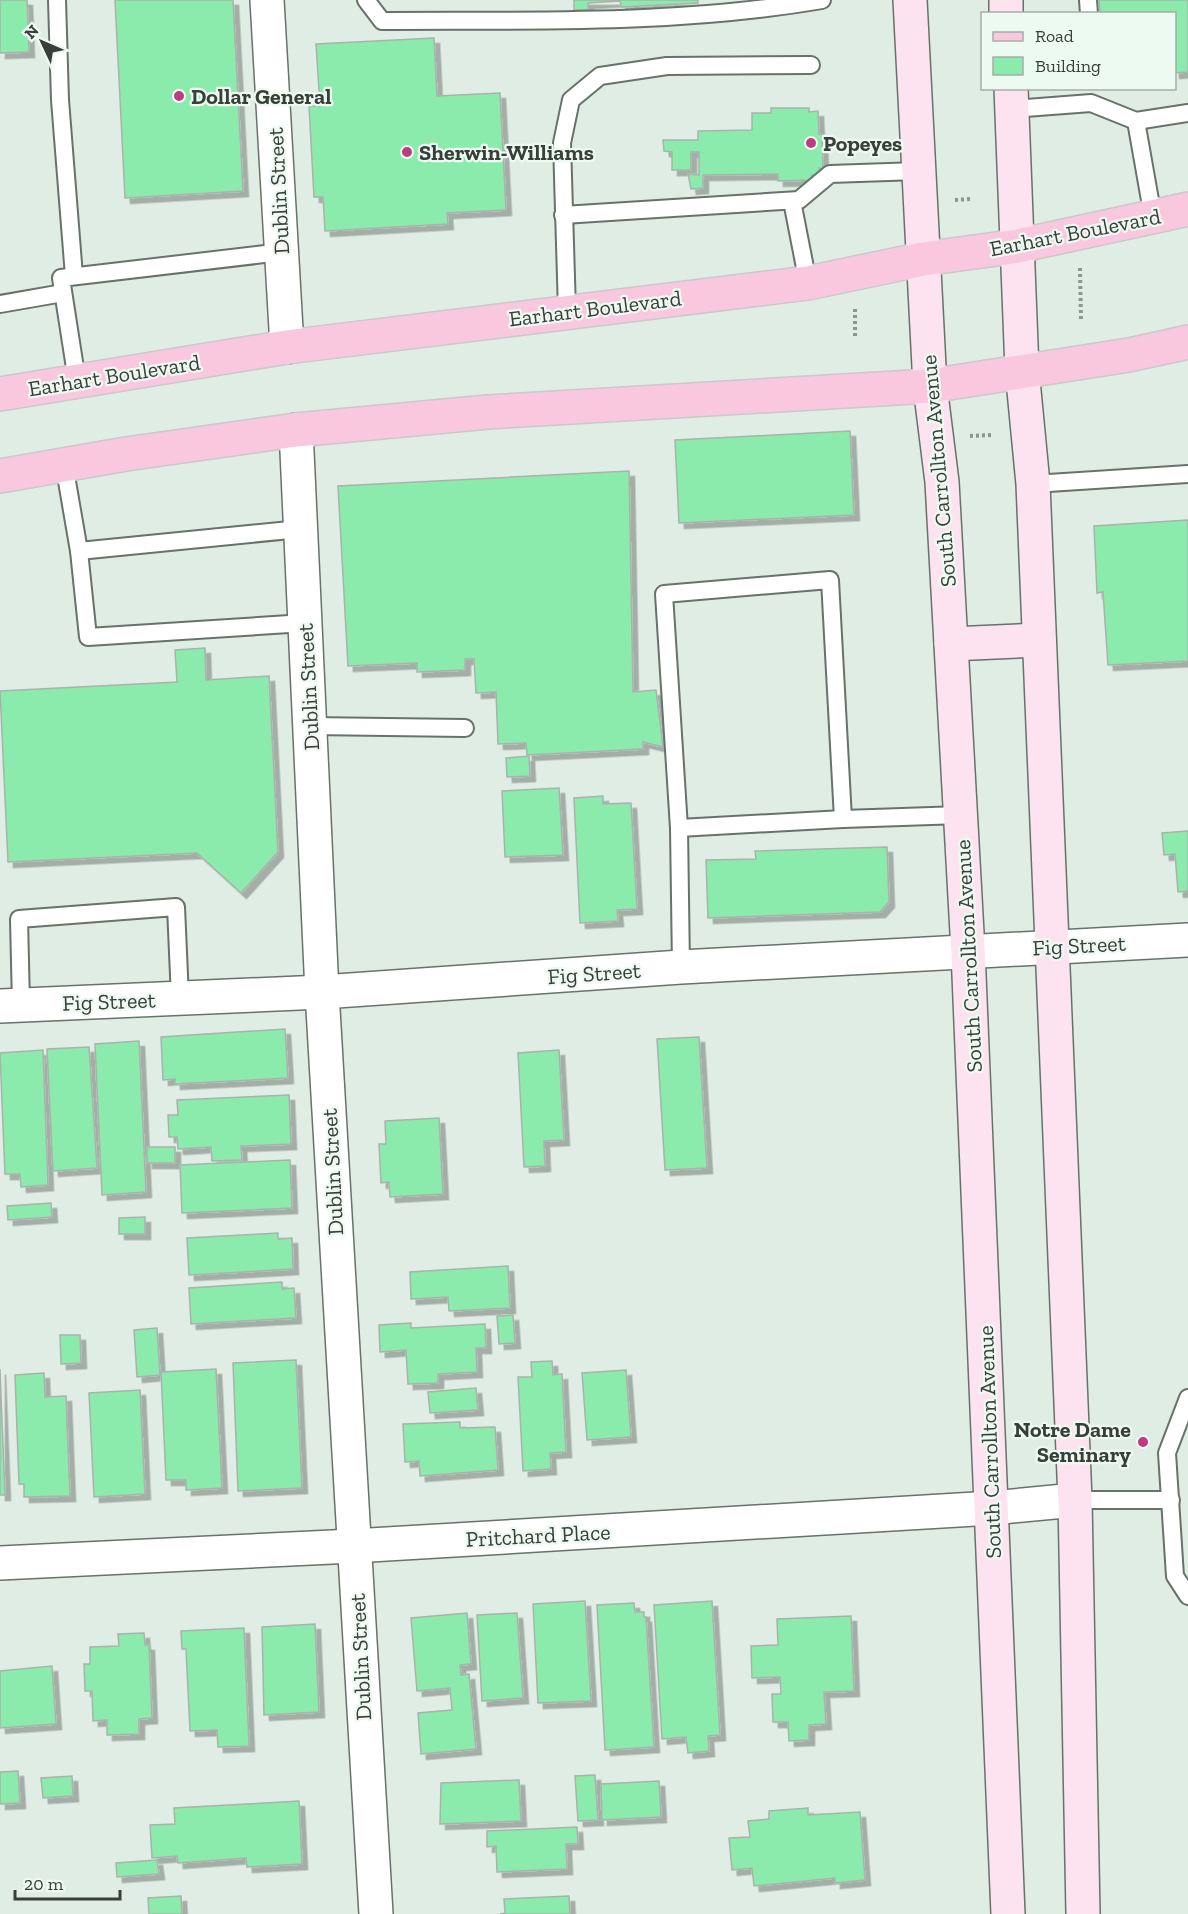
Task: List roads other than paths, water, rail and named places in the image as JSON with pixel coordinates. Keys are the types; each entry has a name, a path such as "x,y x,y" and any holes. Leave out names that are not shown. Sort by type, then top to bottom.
{"main road":[{"name":"South Carrollton Avenue","path":"910,0 930,386 942,482 968,951 1008,1914"},
{"path":"1012,99 1023,370 1033,484 1075,1500 1083,1914"},
{"name":"Earhart Boulevard","path":"0,394 287,346 808,283 923,259 1018,246 1188,209"},
{"path":"0,476 64,464 296,430 488,412 930,386 1129,355 1188,342"},
{"path":"951,644 1039,640"}],"street":[{"name":"Dublin Street","path":"267,0 287,346"},
{"name":"Dublin Street","path":"296,430 322,992 376,1914"},
{"name":"Fig Street","path":"10,1005 322,992 681,967 1188,940"},
{"name":"Pritchard Place","path":"0,1563 353,1546 992,1508 1075,1500"}],"lane":[{"path":"57,0 60,100 74,276"},
{"path":"366,0 382,21 647,20 822,0"},
{"path":"567,311 562,143 571,100 600,76 667,66 811,65"},
{"path":"1012,99 1091,96 1136,121 1188,113"},
{"path":"1136,121 1153,217"},
{"path":"563,215 792,201 799,200 830,174 918,171"},
{"path":"792,201 808,283"},
{"path":"77,381 61,278 282,252"},
{"path":"0,304 63,293"},
{"path":"64,464 79,551 88,637 305,623"},
{"path":"1033,484 1188,474"},
{"path":"79,551 300,529"},
{"path":"681,967 679,828 664,594 830,580 843,819"},
{"path":"309,726 465,728"},
{"path":"679,828 961,815"},
{"path":"10,1005 19,919 176,907 180,998"},
{"path":"1188,1398 1167,1453 1175,1576 1188,1596"},
{"path":"1075,1500 1170,1500"}],"place":[{"name":"Dollar General","path":"179,96"},
{"name":"Popeyes","path":"811,143"},
{"name":"Sherwin-Williams","path":"407,152"},
{"name":"Notre Dame Seminary","path":"1143,1442"}]}
